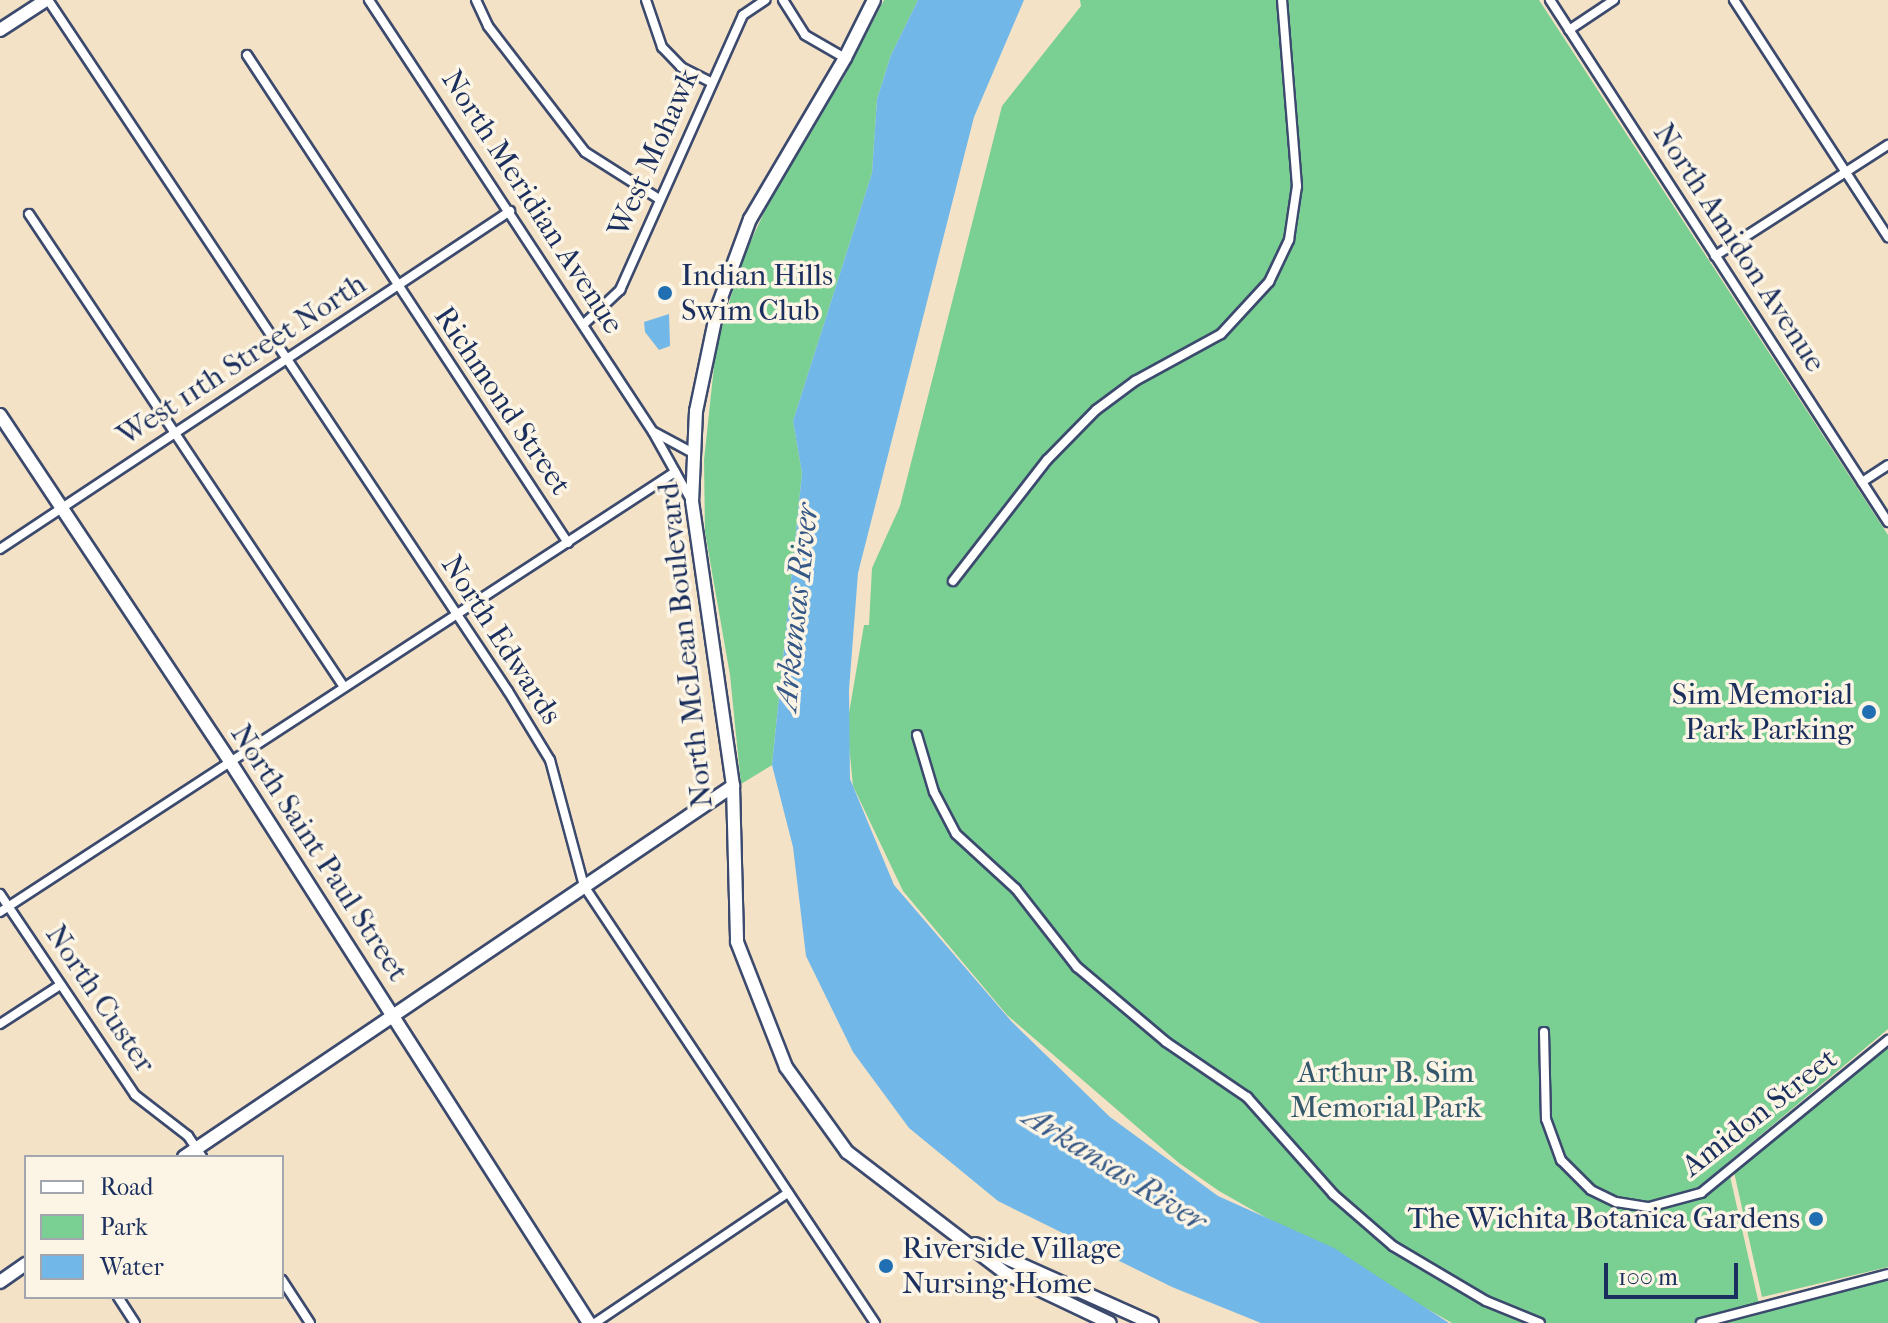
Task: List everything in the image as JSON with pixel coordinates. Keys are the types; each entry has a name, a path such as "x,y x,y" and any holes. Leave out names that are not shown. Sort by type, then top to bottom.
{"street":[{"path":"0,30 47,0"},
{"name":"North Edwards","path":"47,0 457,614 550,760 584,886 875,1323"},
{"name":"North Meridian Avenue","path":"369,0 584,324 653,432 692,501"},
{"path":"476,0 488,26 585,152 659,199"},
{"path":"646,0 656,34 672,59 711,82"},
{"name":"West Mohawk","path":"584,324 620,290 743,15 765,0"},
{"path":"783,0 805,35 845,58"},
{"name":"North McLean Boulevard","path":"874,0 845,58 783,157 733,261 708,343 693,453 692,501 733,786 737,942 786,1067 847,1152 1005,1273 1110,1323"},
{"path":"953,581 1047,460 1096,410 1135,381 1221,334 1269,282 1289,240 1297,186 1282,0"},
{"name":"North Amidon Avenue","path":"1550,0 1888,522"},
{"path":"1569,30 1614,0"},
{"path":"1734,0 1888,237"},
{"name":"Richmond Street","path":"247,55 396,287 568,543"},
{"path":"1715,256 1888,145"},
{"name":"West 11th Street North","path":"0,549 510,211"},
{"path":"29,214 344,687"},
{"name":"North Saint Paul Street","path":"0,415 229,760 592,1323"},
{"name":"North Meridian Avenue","path":"653,432 693,453"},
{"path":"1862,482 1888,465"},
{"path":"4,909 675,472"},
{"path":"917,735 934,792 956,834 1016,889 1077,967 1166,1042 1239,1091 1333,1194 1393,1246 1486,1301 1540,1323"},
{"path":"199,1153 394,1016 733,786"},
{"name":"North Custer","path":"0,894 4,909 135,1095 166,1115 199,1153"},
{"path":"0,1024 60,985"},
{"name":"Amidon Street","path":"1544,1032 1546,1119 1561,1160 1602,1197 1649,1207 1701,1193 1888,1040"},
{"path":"592,1323 788,1193"},
{"name":"North McLean Boulevard","path":"961,1239 1152,1323"},
{"path":"0,1282 24,1265"},
{"path":"1701,1323 1888,1274"},
{"path":"284,1283 310,1323"},
{"path":"119,1299 135,1323"}],"green space":[{"path":"884,0 918,0 891,55 877,99 872,173 793,421 802,473 772,765 741,784 730,675 705,532 704,460 716,348 741,262 784,170 843,79"},
{"name":"Arthur B. Sim Memorial Park","path":"1080,0 1539,0 1888,535 1888,1029 1727,1163 1761,1313 1888,1280 1888,1323 1452,1323 1219,1191 1179,1163 1007,1015 903,891 853,786 847,725 864,625 869,625 872,568 900,506 1002,106 1081,6"},
{"name":"The Wichita Botanica Gardens","path":"1888,1048 1888,1267 1762,1297 1734,1172"}],"water":[{"name":"Arkansas River","path":"918,0 1024,0 974,117 858,573 849,690 850,779 894,885 1012,1022 1110,1117 1218,1196 1334,1248 1449,1323 1261,1323 1172,1287 998,1201 909,1128 853,1052 806,956 793,847 772,765 802,473 793,421 872,173 877,99 891,55"},
{"path":"669,314 670,346 659,350 645,332 644,322"}],"place":[{"name":"Indian Hills Swim Club","path":"665,293"},
{"name":"Sim Memorial Park Parking","path":"1869,712"},
{"name":"The Wichita Botanica Gardens","path":"1816,1219"},
{"name":"Riverside Village Nursing Home","path":"886,1266"}]}
